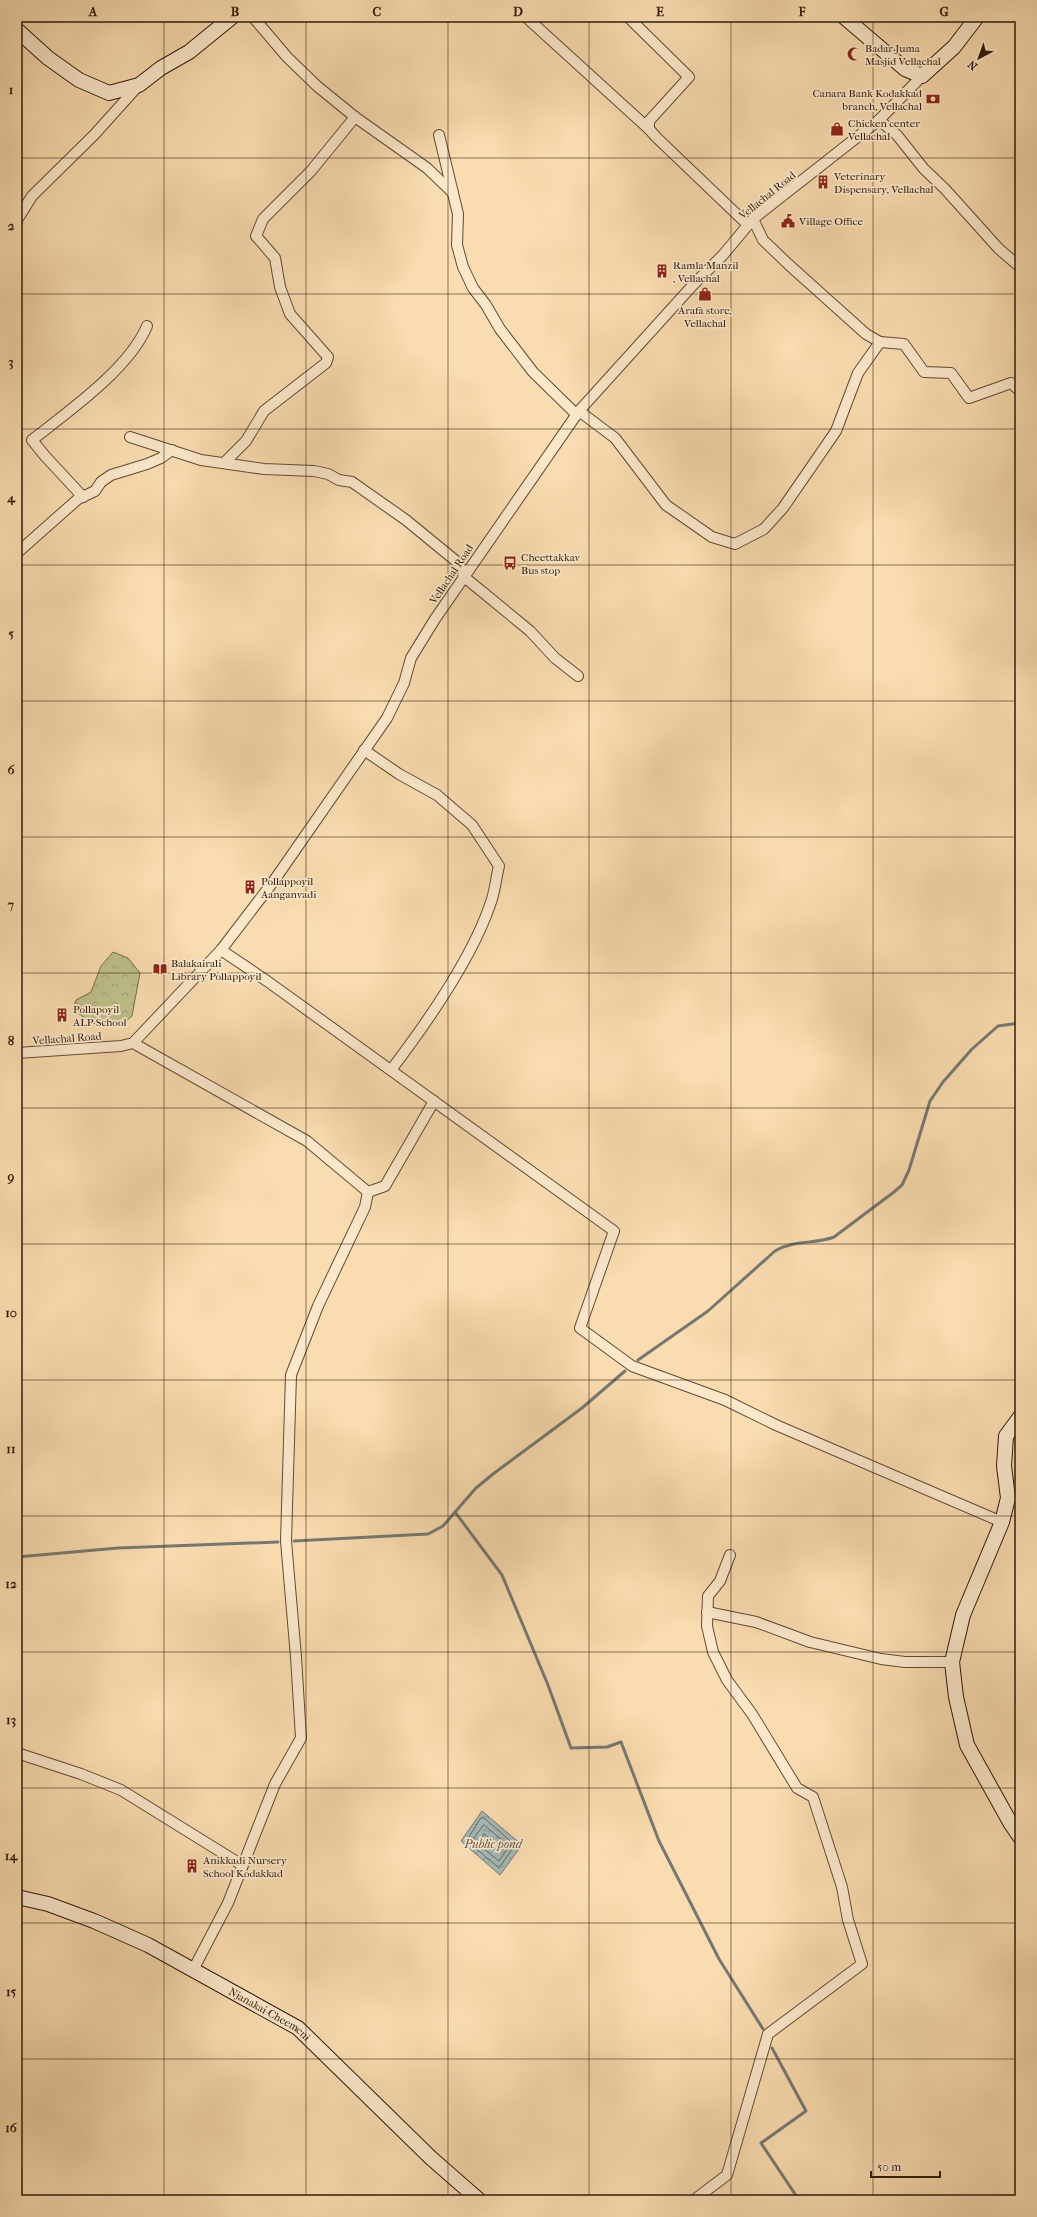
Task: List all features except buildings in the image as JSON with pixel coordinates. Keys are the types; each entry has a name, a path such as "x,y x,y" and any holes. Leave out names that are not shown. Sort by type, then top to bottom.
{"main road":[{"path":"17,30 48,58 79,80 109,93 139,85 161,68 189,52 232,17"},
{"path":"844,17 905,69 922,76 954,46 977,17"},
{"path":"1020,1417 1006,1436 1004,1466 1008,1498 1002,1522 963,1615 952,1662 956,1697 967,1745 1011,1824 1020,1837"},
{"name":"Njanakai-Cheemeni","path":"17,1897 48,1904 94,1921 148,1945 298,2028 431,2158 479,2200"}],"street":[{"path":"253,17 287,57 355,118 428,168 453,192"},
{"path":"526,17 649,129 656,138 750,222 763,240 866,334 880,342 904,344 924,372 951,373 969,398 1011,383 1020,390"},
{"path":"628,17 689,77 648,121 649,129"},
{"name":"Vellachal Road","path":"17,1053 121,1046 133,1043 221,950 273,882 387,718 404,683 411,658 464,574 578,413 688,290 723,255 750,222 879,120 922,76"},
{"path":"17,220 32,196 94,135 139,85"},
{"path":"224,463 246,441 264,411 326,363 328,357 290,314 280,287 275,258 256,236 263,219 311,171 355,118"},
{"path":"879,120 897,135 924,169 945,189 999,249 1020,267"},
{"path":"439,135 458,214 457,245 462,267 473,288 486,305 500,329 533,372 578,413 615,438 666,505 712,537 735,544 764,529 783,508 836,430 858,373 880,342"},
{"path":"83,497 44,456 32,440 110,376 142,336 147,326"},
{"path":"130,437 201,460 264,469 314,471 328,474 339,480 352,482 406,520 456,561 464,574 530,631 555,658 578,676"},
{"path":"17,553 32,538 83,497 95,491 101,482 111,475 147,464 172,450"},
{"path":"364,750 399,774 437,795 472,825 499,866 491,902 474,944 410,1046 391,1070"},
{"path":"221,950 391,1070 614,1231 580,1328 632,1366 725,1400 776,1425 1002,1522"},
{"path":"133,1043 307,1141 368,1192"},
{"path":"368,1192 385,1186 434,1101"},
{"path":"193,1970 214,1933 275,1784 301,1738 286,1541 291,1375 318,1306 365,1207 368,1192"},
{"path":"694,2200 727,2176 768,2034 862,1964 848,1920 842,1887 813,1797 797,1788 752,1714 727,1680 714,1652 708,1626 708,1596 720,1581 730,1555"},
{"path":"708,1612 756,1622 810,1642 881,1660 905,1662 952,1662"},
{"path":"17,1753 81,1774 121,1790 242,1865"}],"green space":[{"path":"113,952 128,958 140,973 132,1016 121,1026 91,1023 73,1009 76,1000 91,992 101,966"}],"water":[{"name":"Public pond","path":"482,1811 522,1845 500,1875 461,1841"}],"waterway":[{"path":"638,1360 708,1311 775,1251 782,1247 797,1243 819,1241 834,1237 902,1185 909,1170 930,1101 943,1082 972,1049 998,1026 1020,1023"},
{"path":"294,1541 428,1534 443,1526 476,1488 582,1408 625,1371"},
{"path":"455,1512 502,1575 548,1685 571,1748 607,1747 621,1742 659,1841 719,1959 763,2029"},
{"path":"17,1557 118,1548 278,1542"},
{"path":"772,2048 806,2111 761,2143 799,2200"}],"place":[{"name":"Badar Juma Masjid Vellachal","path":"854,54"},
{"name":"Canara Bank Kodakkad branch, Vellachal","path":"933,99"},
{"name":"Chicken center Vellachal","path":"837,129"},
{"name":"Veterinary Dispensary, Vellachal","path":"823,182"},
{"name":"Village Office","path":"788,221"},
{"name":"Ramla Manzil , Vellachal","path":"662,271"},
{"name":"Arafa store, Vellachal","path":"705,294"},
{"name":"Cheettakkav Bus stop","path":"510,563"},
{"name":"Pollappoyil Aanganvadi","path":"250,887"},
{"name":"Balakairali Library Pollappoyil","path":"160,969"},
{"name":"Pollapoyil ALP School","path":"62,1015"},
{"name":"Anikkadi Nursery School Kodakkad","path":"192,1866"}]}
